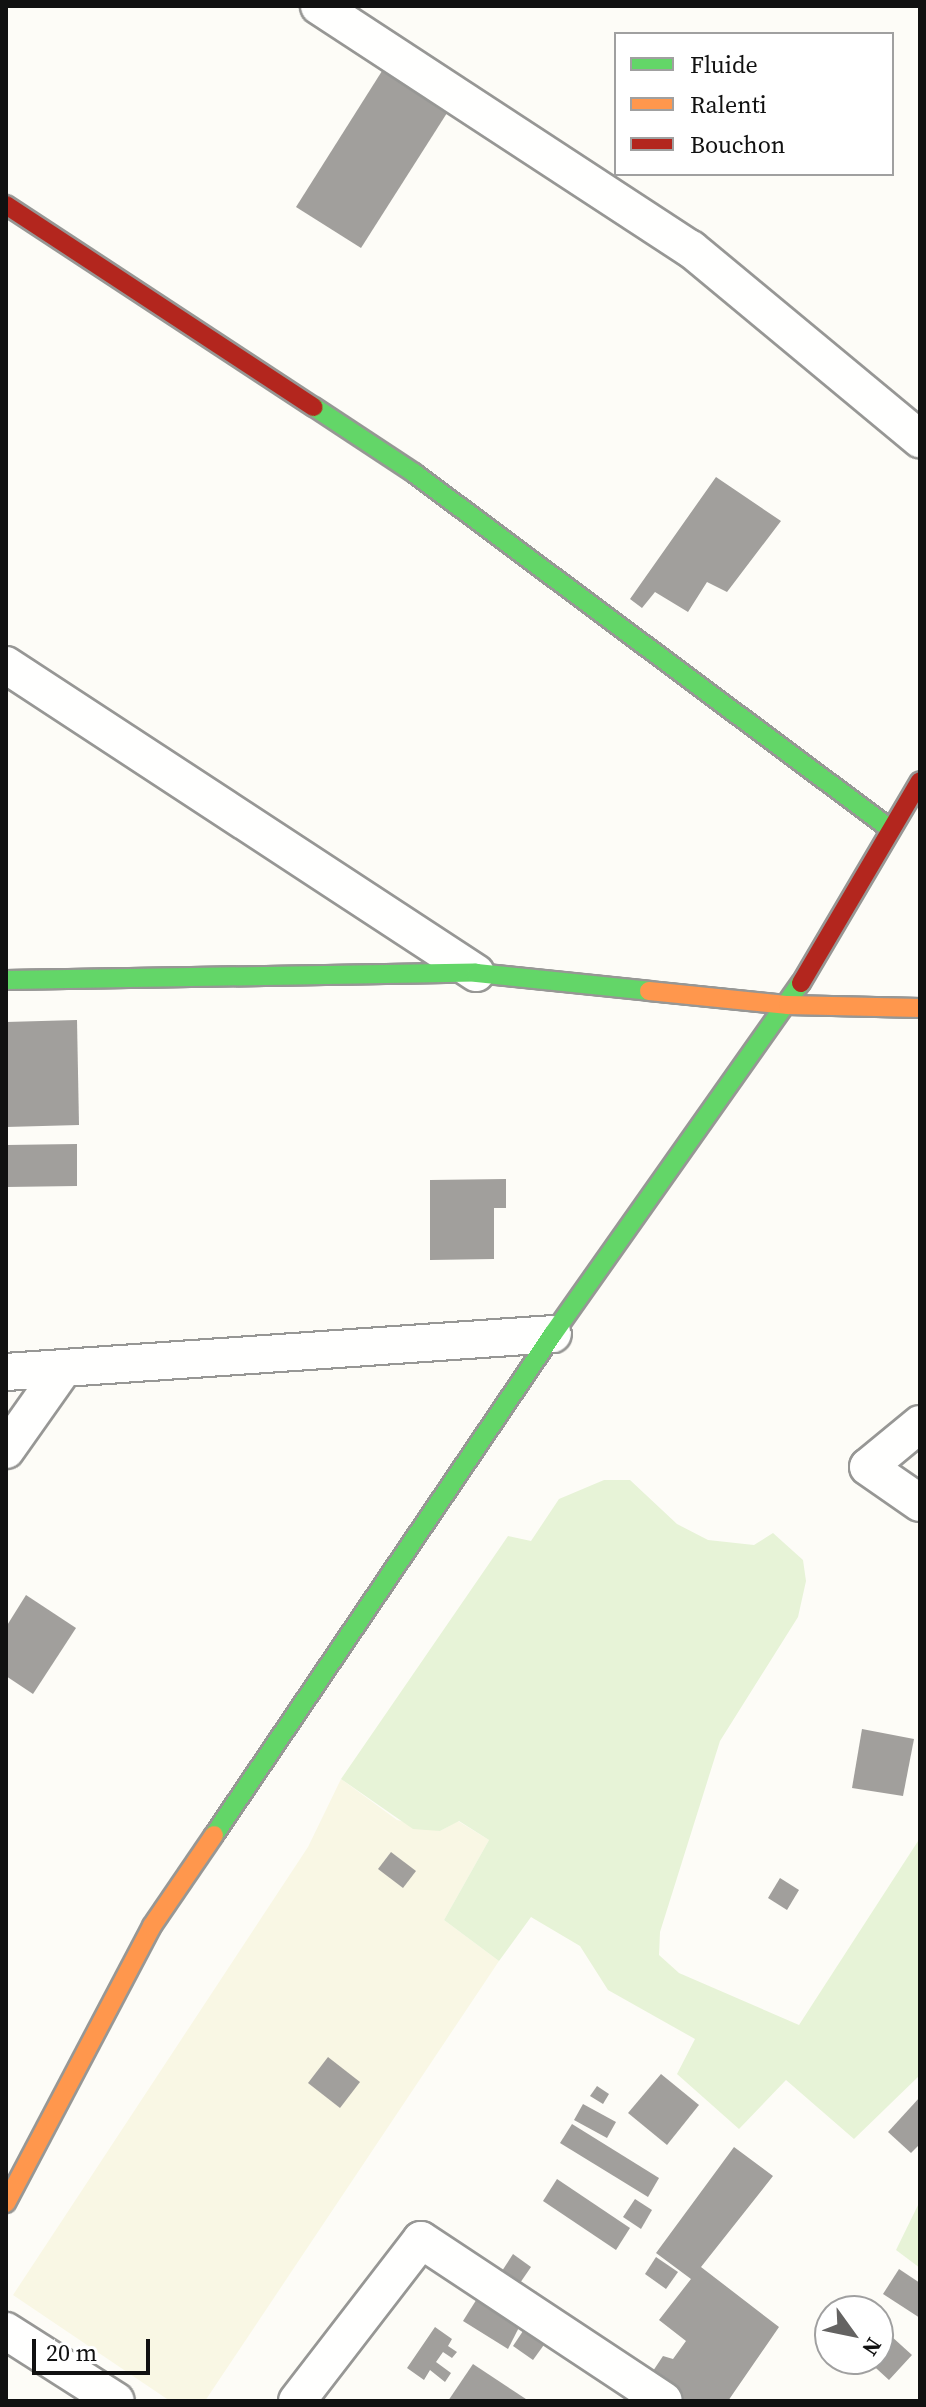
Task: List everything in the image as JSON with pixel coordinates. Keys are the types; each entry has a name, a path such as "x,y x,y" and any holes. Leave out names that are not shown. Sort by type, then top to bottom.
{"street":[{"path":"319,6 691,249 920,439"},
{"path":"6,205 414,473 889,828"},
{"path":"6,665 476,973"},
{"path":"6,2203 152,1926 553,1334 788,1005 889,828 920,781"},
{"path":"6,980 476,973 788,1005 920,1008"},
{"path":"6,1372 61,1372 553,1334"},
{"path":"6,1450 61,1372"},
{"path":"920,1424 868,1467 920,1503"},
{"path":"297,2401 421,2240 664,2401"},
{"path":"6,2331 116,2401"}],"shaded area":[{"path":"341,1779 397,1820 440,1831 458,1821 489,1840 444,1920 499,1961 205,2401 170,2401 13,2295 308,1847"}],"green space":[{"path":"604,1480 630,1480 677,1524 708,1540 754,1545 773,1533 803,1560 806,1581 798,1617 720,1741 660,1932 659,1955 679,1973 799,2025 920,1838 920,2075 854,2139 786,2080 739,2129 677,2074 695,2039 608,1990 580,1946 531,1917 499,1961 444,1920 489,1840 459,1821 440,1831 413,1829 341,1779 508,1536 531,1541 559,1499"},
{"path":"920,2201 920,2268 896,2250"}],"building":[{"path":"382,71 447,113 361,248 296,207"},
{"path":"716,477 781,521 727,592 707,582 688,612 655,592 642,608 630,599"},
{"path":"77,1020 79,1125 6,1127 6,1022"},
{"path":"77,1144 77,1186 6,1187 6,1145"},
{"path":"506,1179 506,1208 494,1208 494,1259 430,1260 430,1180"},
{"path":"26,1595 76,1628 33,1694 6,1676 6,1627"},
{"path":"862,1729 914,1739 903,1796 852,1788"},
{"path":"391,1852 416,1871 403,1888 378,1869"},
{"path":"780,1878 799,1890 787,1910 768,1898"},
{"path":"328,2057 360,2082 340,2108 308,2083"},
{"path":"661,2074 699,2105 667,2145 628,2113"},
{"path":"597,2086 609,2094 603,2104 590,2096"},
{"path":"920,2097 920,2144 911,2153 888,2132"},
{"path":"583,2104 616,2122 607,2138 574,2120"},
{"path":"572,2124 659,2178 648,2197 560,2143"},
{"path":"734,2147 773,2176 701,2267 779,2327 728,2401 633,2401 663,2356 673,2359 686,2341 659,2320 691,2279 656,2253"},
{"path":"557,2179 630,2228 616,2250 543,2201"},
{"path":"635,2199 652,2210 641,2229 623,2217"},
{"path":"513,2254 531,2267 520,2283 502,2271"},
{"path":"656,2257 678,2272 666,2289 645,2274"},
{"path":"899,2269 920,2283 920,2318 894,2301 894,2295 883,2294"},
{"path":"490,2278 537,2292 508,2349 463,2321"},
{"path":"435,2327 452,2339 448,2346 457,2352 452,2358 443,2352 436,2362 451,2373 445,2382 430,2370 424,2380 407,2368"},
{"path":"525,2328 546,2342 533,2360 513,2346"},
{"path":"894,2339 912,2355 894,2375"},
{"path":"473,2364 529,2401 448,2401"}],"traffic: fast":[{"path":"314,407 414,473 889,828"},
{"path":"6,980 476,973 649,991"},
{"path":"214,1835 553,1334 801,983"}],"traffic: slow":[{"path":"649,991 788,1005 920,1008"},
{"path":"6,2203 152,1926 214,1835"}],"traffic: jam":[{"path":"6,205 314,407"},
{"path":"801,983 920,781"}]}
